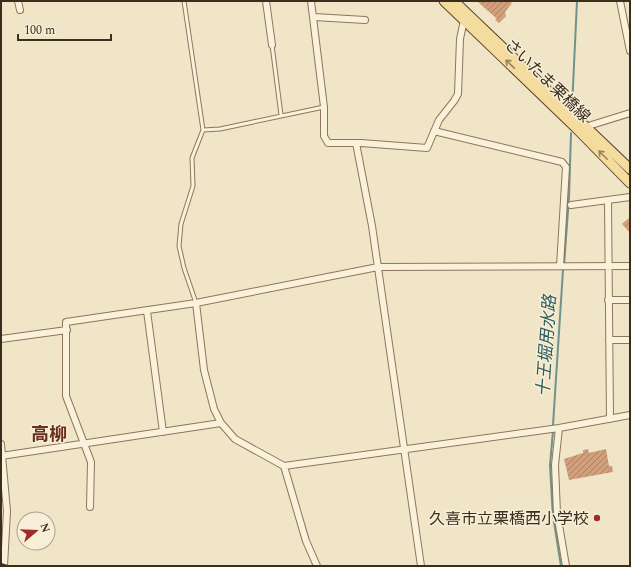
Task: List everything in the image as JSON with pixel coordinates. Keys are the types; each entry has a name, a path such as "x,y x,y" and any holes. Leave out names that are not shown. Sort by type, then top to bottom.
{"main road":[{"name":"さいたま栗橋線","path":"444,1 569,121 630,183"},
{"name":"さいたま栗橋線","path":"454,1 464,5 585,127 630,169"}],"street":[{"path":"18,1 20,10"},
{"path":"266,1 272,45"},
{"path":"312,1 324,107 324,136 326,142 427,148 434,131 458,94 460,39 464,20"},
{"path":"620,1 630,51"},
{"path":"314,17 366,20"},
{"path":"585,127 630,113"},
{"path":"434,131 562,162 566,167 560,266"},
{"path":"356,143 372,226 421,566"},
{"path":"571,205 630,197"},
{"path":"608,200 610,419"},
{"path":"90,507 92,467 66,396 66,322 196,303 378,267 630,266"},
{"path":"608,300 630,300"},
{"path":"196,303 204,370 214,409 221,423 235,439 284,466 559,428 630,415"},
{"path":"147,310 163,432"},
{"path":"1,339 66,330"},
{"path":"609,340 630,340"},
{"path":"2,456 221,423"},
{"path":"559,428 555,465 557,513 566,566"},
{"path":"1,444 7,511 4,566"},
{"path":"284,466 306,541 317,566"}],"lane":[{"path":"184,1 203,130 192,158 192,186 178,236 180,256 196,303"},
{"path":"272,45 281,115"},
{"path":"203,130 220,129 324,107"}],"building":[{"path":"477,1 509,1 512,3 505,12 506,16 499,23 495,20 497,19"},
{"path":"629,218 630,219 630,233 622,224"},
{"path":"588,449 589,453 606,449 609,466 612,466 613,472 569,480 564,459 583,453 583,450"}],"waterway":[{"name":"十王堀用水路","path":"572,108 577,1"},
{"name":"十王堀用水路","path":"564,265 569,197 571,133"},
{"name":"十王堀用水路","path":"553,425 563,270"},
{"name":"十王堀用水路","path":"553,431 550,465 553,518"},
{"name":"十王堀用水路","path":"554,522 561,566"}],"railway":[{"path":"1,564 8,566"}],"place":[{"name":"久喜市立栗橋西小学校","path":"597,518"}],"district":[{"name":"高柳","path":"49,434"}]}
